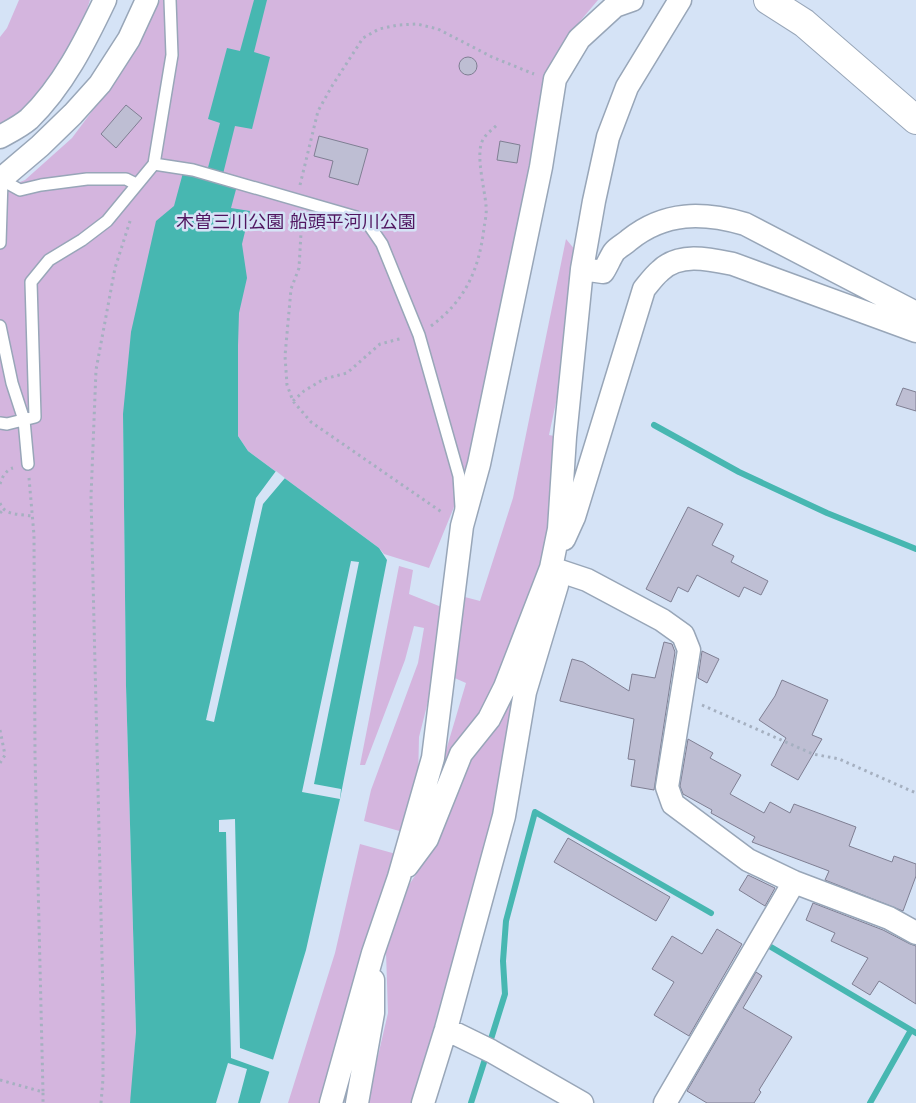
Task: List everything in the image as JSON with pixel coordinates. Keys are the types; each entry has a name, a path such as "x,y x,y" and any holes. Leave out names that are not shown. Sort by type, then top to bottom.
{"main road":[{"path":"768,0 804,24 916,120"}],"street":[{"path":"0,137 28,120 57,87 88,36 105,0"},
{"path":"1,180 66,120 100,84 129,39 147,0"},
{"path":"331,1103 373,953 398,877 433,758 462,526 479,464 541,167 555,79 579,39 615,6 632,0"},
{"path":"422,1103 446,1029 504,816 525,692 557,585 551,568 559,528 565,436 582,269 608,137 627,87 680,0"},
{"path":"582,269 603,272 614,252 637,234 663,220 684,216 723,218 745,224 916,313"},
{"path":"398,877 427,839 461,754 488,719 505,687 551,568 574,516 644,289 660,270 678,261 702,258 733,264 916,331"},
{"path":"551,568 587,580 662,620 682,635 689,650 668,787 673,804 748,860 794,882 880,914 916,933"},
{"path":"665,1103 794,882"},
{"path":"357,1103 373,1013 373,953"},
{"path":"446,1029 491,1051 582,1103"}],"lane":[{"path":"0,423 7,424 35,417 31,282 49,260 82,240 106,222 154,164 172,55 170,0"},
{"path":"154,164 194,170 356,217 369,225 382,244 419,336 459,476 462,526"},
{"path":"0,242 1,180 20,190 41,185 87,179 126,178 136,184"},
{"path":"0,326 12,383 24,420 28,464"}],"path":[{"path":"293,401 304,391 324,379 347,373 380,344 419,336 446,315 466,288 482,248 487,207 480,171 482,139 498,124"},
{"path":"101,1103 103,1079 103,998 92,507 96,370 115,268 130,223 136,184"},
{"path":"28,464 34,535 35,756 43,1103"},
{"path":"0,503 7,512 32,516"},
{"path":"0,513 4,509"},
{"path":"684,681 702,705 813,754 839,759 916,793"},
{"path":"0,730 5,755 0,763"},
{"path":"0,1080 43,1092"}],"green space":[{"path":"19,0 90,0 80,30 47,88 18,116 0,129 0,37 7,28"},
{"name":"木曽三川公園 船頭平河川公園","path":"160,0 598,0 570,33 551,71 468,473 429,568 384,554 379,548 248,451 238,436 123,415 126,686 136,1032 132,1093 130,1103 0,1103 0,190 25,180 72,138 119,75"},
{"path":"566,239 576,251 564,365 549,435 559,437 543,574 499,692 423,828 466,683 450,676 461,596 480,601 513,498"},
{"path":"399,566 413,570 409,594 444,608 435,674 419,737 418,782 403,832 364,821 371,790 418,663 424,628 414,626 405,660 365,765 360,765"},
{"path":"515,685 495,812 416,1103 367,1103 388,1013 386,952 405,891 433,848 470,757"},
{"path":"360,844 396,854 319,1103 288,1103 335,953"}],"shaded area":[{"path":"254,0 267,0 254,52 270,57 252,129 235,126 222,178 238,182 231,208 250,211 242,244 247,278 239,313 238,436 248,451 379,548 387,560 340,799 306,950 260,1103 238,1103 247,1069 228,1063 216,1103 130,1103 136,1032 126,686 123,414 131,332 156,221 174,206 184,169 206,175 220,123 208,119 227,48 240,51"}],"pier":[{"path":"276,471 285,478 263,504 214,722 206,720 256,498"},
{"path":"351,561 359,562 314,784 341,789 340,799 302,792"},
{"path":"235,819 240,1048 274,1060 270,1072 231,1058 226,832 219,832 219,820"}],"building":[{"path":"468,57 474,60 477,66 474,72 468,75 462,72 459,66 462,60"},
{"path":"126,105 142,118 116,148 101,134"},
{"path":"319,136 368,149 358,185 329,177 333,161 314,156"},
{"path":"500,141 520,145 517,163 497,160"},
{"path":"903,388 916,392 916,411 896,405"},
{"path":"688,507 723,524 712,545 734,556 731,562 768,581 761,595 744,587 739,597 697,575 688,592 678,587 671,602 646,589"},
{"path":"664,642 672,644 675,652 654,790 631,786 635,760 628,759 634,719 560,700 572,659 583,662 629,691 632,674 655,678"},
{"path":"702,651 719,659 707,683 698,678"},
{"path":"782,680 828,700 812,735 822,739 798,780 771,765 786,738 759,720 775,696"},
{"path":"688,739 713,753 710,758 741,775 730,794 764,813 770,802 790,813 794,804 856,827 849,846 892,862 894,856 916,864 916,876 903,911 825,880 829,871 752,842 755,837 711,813 712,810 683,794 680,786"},
{"path":"568,838 670,897 656,921 554,862"},
{"path":"748,875 775,888 765,906 739,890"},
{"path":"813,903 883,930 916,946 916,1004 879,981 870,995 852,984 868,958 831,941 835,933 806,920"},
{"path":"717,929 742,944 689,1036 654,1015 674,982 652,969 672,936 702,954"},
{"path":"756,972 762,976 743,1008 792,1037 759,1090 761,1092 754,1103 707,1103 687,1091"}],"waterway":[{"path":"654,425 739,472 827,513 916,549"},
{"path":"491,1039 505,994 503,961 506,921 535,812 711,913"},
{"path":"771,947 916,1033"},
{"path":"870,1103 911,1030"},
{"path":"471,1103 486,1056"}]}
